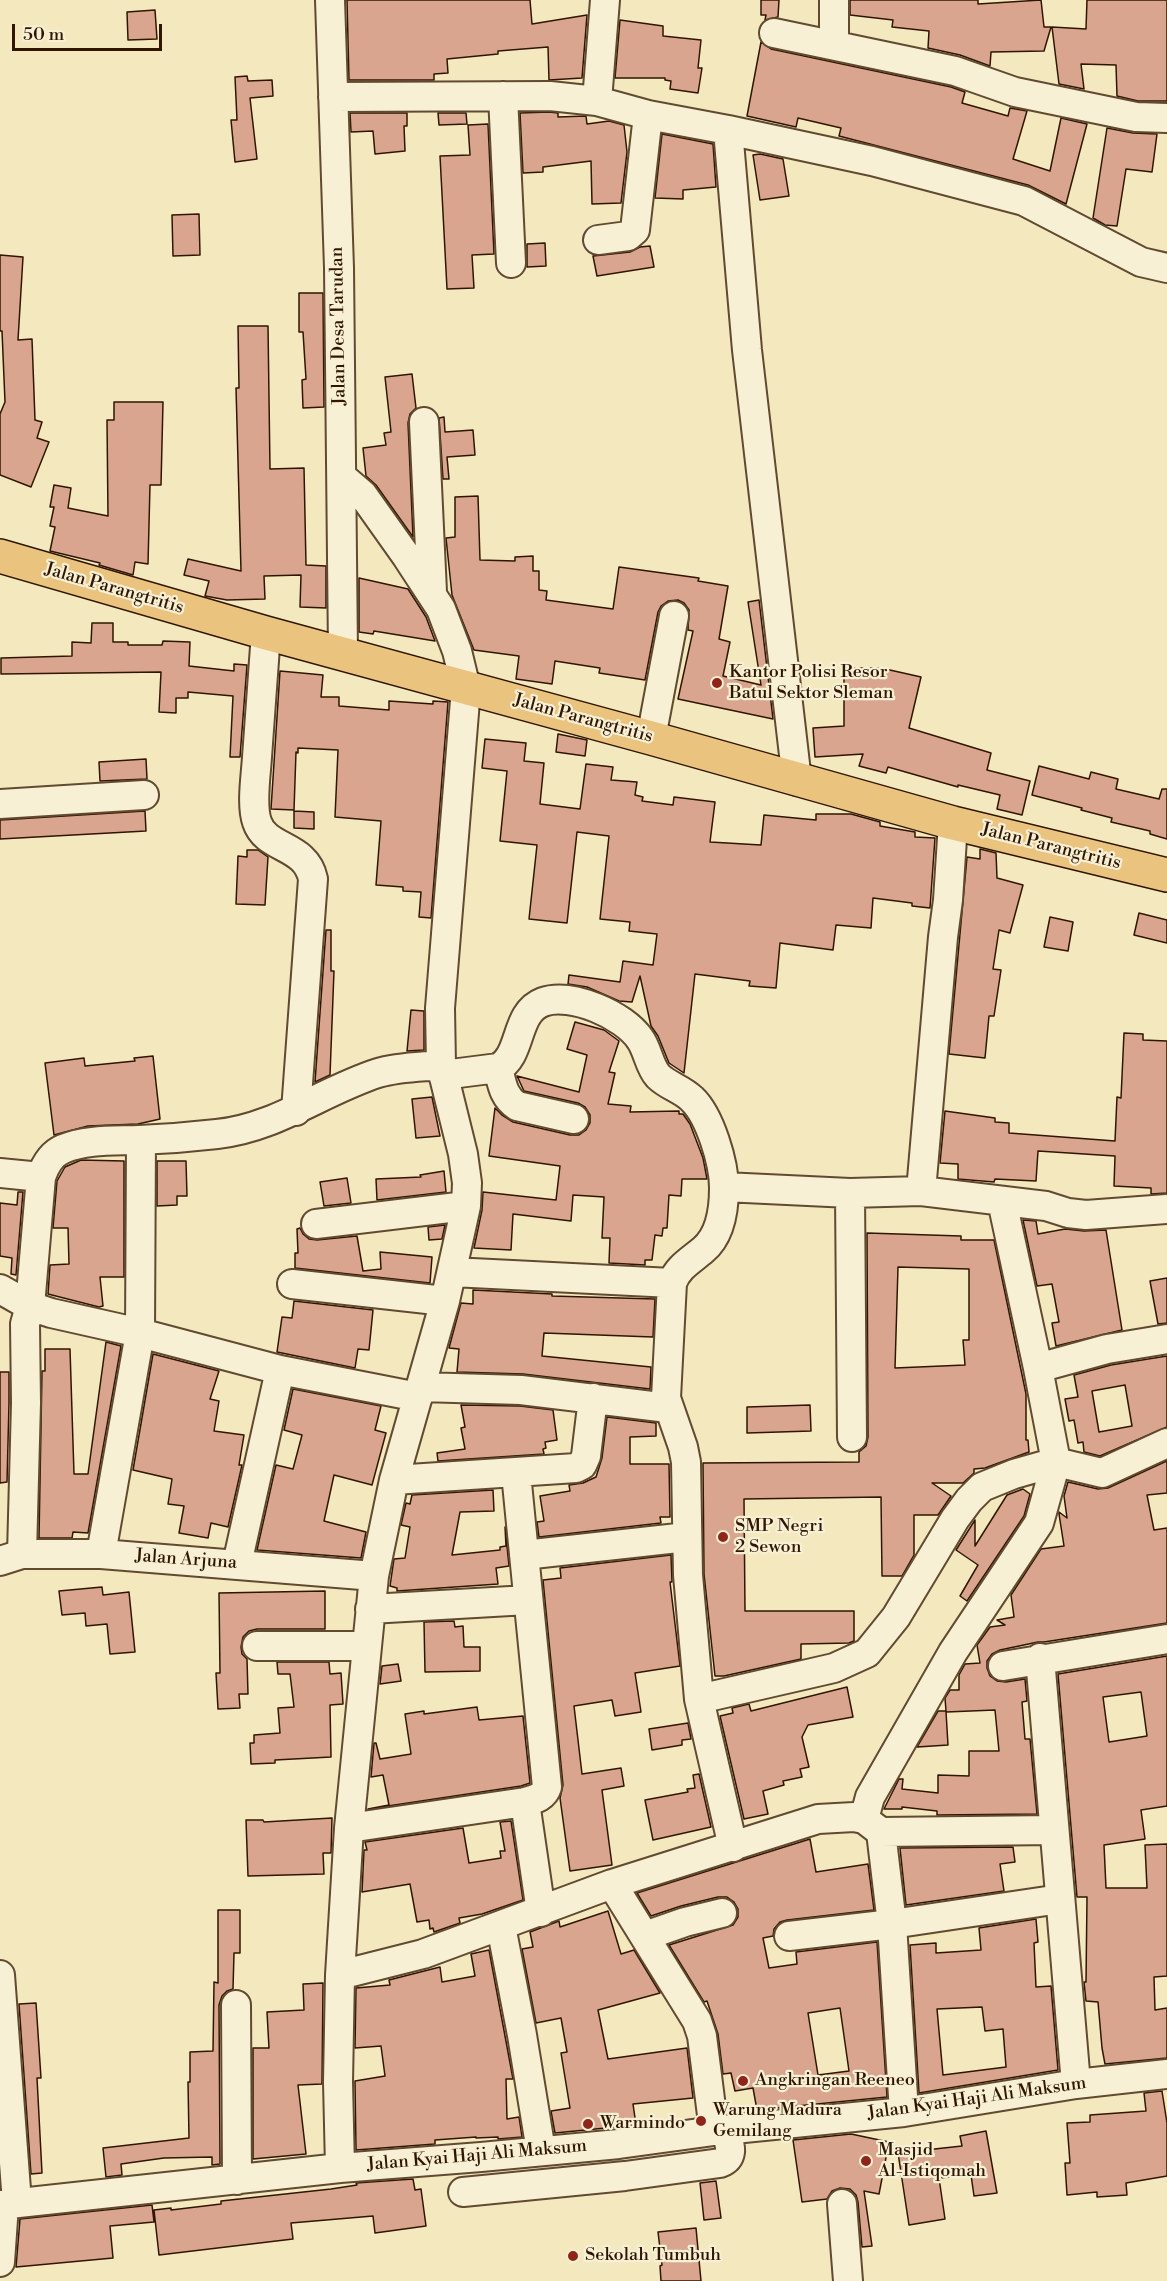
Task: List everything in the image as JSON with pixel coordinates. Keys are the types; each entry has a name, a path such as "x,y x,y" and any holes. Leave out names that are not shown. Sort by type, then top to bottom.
{"main road":[{"name":"Jalan Parangtritis","path":"0,556 266,633 651,738 797,781 953,823 1167,875"}],"street":[{"name":"Jalan Desa Tarudan","path":"330,0 342,477 343,653"},
{"path":"597,101 605,0"},
{"path":"834,0 834,45"},
{"path":"774,33 955,71 1026,94 1136,117 1167,118"},
{"path":"503,96 510,263"},
{"path":"333,97 550,96 597,101 648,115 872,161 1024,201 1141,262 1167,268"},
{"path":"598,240 628,236 634,230 648,115"},
{"path":"728,130 748,362 797,781"},
{"path":"424,422 432,594"},
{"path":"340,2168 338,2082 340,1976 349,1828 374,1576 394,1480 452,1272 466,1206 467,1184 463,1154 442,1070 440,1008 466,688 448,626 432,594 368,502 351,483 342,477"},
{"path":"651,738 674,616"},
{"path":"266,633 256,779 257,822 266,835 300,855 307,862 313,879 296,1111"},
{"path":"0,804 144,795"},
{"path":"921,1191 953,823"},
{"path":"11,1557 26,1403 25,1324 30,1306 41,1177 44,1167 53,1156 69,1147 98,1142 241,1131 296,1111 376,1074 405,1068 442,1070 498,1068 507,1062 527,1015 538,1004 551,1000 582,1004 614,1016 624,1022 639,1037 659,1077 684,1092 698,1105 716,1146 724,1187 722,1215 712,1241 681,1268 672,1283 666,1384 668,1408 683,1446 686,1462 687,1537 699,1699 733,1847"},
{"path":"498,1068 509,1101 517,1106 574,1119"},
{"path":"101,1554 140,1333 141,1140"},
{"path":"0,1173 41,1177"},
{"path":"724,1187 850,1193 921,1191 1046,1206 1068,1213 1086,1215 1167,1209"},
{"path":"850,1193 852,1437"},
{"path":"904,2112 892,1924 873,1826 870,1797 952,1652 1040,1523 1056,1462 1002,1201"},
{"path":"316,1224 466,1206"},
{"path":"452,1272 672,1283"},
{"path":"292,1284 445,1301"},
{"path":"0,1289 30,1306 51,1313 140,1333 280,1370 420,1392 521,1389 668,1408"},
{"path":"1038,1368 1107,1349 1167,1339"},
{"path":"237,1564 280,1370"},
{"path":"394,1480 570,1470 582,1465 586,1456 593,1398"},
{"path":"699,1699 834,1668 867,1653 896,1617 955,1519 982,1487 999,1479 1056,1462 1102,1473 1167,1443"},
{"path":"349,1828 525,1802 537,1798 546,1791 516,1473"},
{"path":"524,1555 687,1537"},
{"name":"Jalan Arjuna","path":"11,1557 101,1554 374,1576"},
{"path":"370,1609 528,1600"},
{"path":"1003,1666 1040,1658 1167,1639"},
{"path":"258,1646 366,1647"},
{"path":"1040,1658 1076,2084"},
{"path":"525,1802 541,1911"},
{"path":"340,1976 423,1954 612,1884 818,1819 854,1817 873,1826 1054,1830"},
{"path":"463,2192 625,2176 725,2161 731,2151 720,2131 698,2021 612,1884"},
{"path":"789,1936 892,1924 1060,1899"},
{"path":"645,1936 685,1922 722,1913"},
{"path":"501,1926 541,2151"},
{"path":"0,1975 7,2204 0,2262"},
{"path":"236,2005 237,2180"},
{"name":"Jalan Kyai Haji Ali Maksum","path":"7,2204 340,2168 619,2144 904,2112 1076,2084 1167,2074"},
{"path":"619,2144 625,2176"},
{"path":"842,2204 848,2281"}],"building":[{"path":"347,0 530,0 532,24 587,15 582,78 549,80 548,47 498,51 498,54 447,59 448,73 434,74 434,80 349,80"},
{"path":"761,0 779,0 778,17 765,20 766,15 761,15"},
{"path":"850,0 978,0 978,4 1041,0 1044,27 1051,27 1044,51 991,52 990,66 960,55 928,48 929,31 892,27 893,20 850,15"},
{"path":"1087,0 1167,0 1167,101 1138,101 1117,96 1116,65 1081,64 1084,89 1059,84 1052,27 1086,29"},
{"path":"155,10 157,39 128,40 127,12"},
{"path":"620,20 663,26 663,36 701,40 698,68 702,68 698,93 670,89 671,81 665,78 615,78"},
{"path":"761,42 771,49 951,87 965,92 962,103 1008,116 1010,108 1027,111 1013,159 1050,171 1061,118 1087,124 1066,204 1028,185 839,136 841,128 798,118 796,127 747,116"},
{"path":"247,76 248,81 272,80 273,96 250,98 257,159 235,162 231,120 237,120 235,77"},
{"path":"350,113 407,113 407,126 404,126 405,151 375,154 373,131 351,132"},
{"path":"438,113 466,113 467,124 439,125"},
{"path":"520,113 558,113 558,117 586,116 587,124 609,121 624,125 627,152 621,203 592,204 591,161 543,167 543,172 523,173"},
{"path":"488,124 494,254 472,255 474,288 447,289 440,156 470,155 468,125"},
{"path":"1107,128 1133,133 1157,134 1152,172 1126,169 1117,226 1105,225 1093,218"},
{"path":"662,134 713,144 716,187 683,190 683,199 655,198"},
{"path":"760,154 783,159 789,196 760,200 753,155"},
{"path":"199,214 200,255 173,256 172,215"},
{"path":"545,243 546,266 527,267 527,244"},
{"path":"650,246 654,267 597,276 593,256 630,252 640,247"},
{"path":"0,255 23,257 18,340 32,339 35,420 42,422 37,438 49,442 31,487 0,475 0,414 5,402 2,331 0,331"},
{"path":"299,293 323,293 324,407 303,408 302,380 306,379 303,332 299,332"},
{"path":"238,326 268,326 270,469 304,468 306,565 326,566 326,608 300,607 301,575 264,576 265,599 227,600 205,596 209,581 184,575 188,559 241,571 236,388 239,388"},
{"path":"412,374 416,408 410,414 408,423 413,537 376,485 366,476 363,448 386,445 384,433 391,432 385,377"},
{"path":"114,402 163,402 161,485 150,485 148,564 135,562 133,575 99,565 100,563 50,551 55,527 50,526 54,507 50,507 54,485 71,488 68,508 108,516 107,420 114,420"},
{"path":"444,417 445,432 473,430 475,455 447,457 449,479 443,479 439,418"},
{"path":"478,496 480,560 515,561 515,557 533,556 533,571 539,571 539,590 547,591 546,600 613,609 619,567 699,578 698,581 728,586 719,639 730,642 723,676 761,685 748,602 759,600 773,719 678,699 693,631 688,630 689,610 684,603 678,600 668,601 661,606 658,612 645,680 599,673 600,668 555,661 552,684 516,679 519,656 474,650 452,595 446,538 455,537 455,497"},
{"path":"359,578 408,589 426,617 435,641 374,631 373,634 359,632"},
{"path":"92,623 113,623 113,642 128,642 128,645 162,645 163,641 190,642 189,666 234,671 234,664 247,665 240,757 230,757 233,696 188,692 188,698 176,698 176,713 159,712 161,672 1,674 1,658 72,656 72,642 91,643"},
{"path":"844,668 881,668 921,677 909,728 991,753 987,770 1030,781 1022,815 997,809 1000,795 958,785 958,787 888,767 886,773 859,766 863,754 815,757 813,728 844,726"},
{"path":"280,671 323,675 321,697 339,697 339,706 389,710 389,701 433,704 433,701 448,702 431,918 419,917 421,892 403,891 403,887 376,885 381,821 335,817 338,750 298,748 294,810 271,809"},
{"path":"558,734 587,740 585,756 556,752"},
{"path":"485,739 526,743 524,761 544,763 540,804 580,809 586,764 613,767 611,780 637,782 635,795 643,797 642,801 673,805 674,797 715,802 710,842 761,845 764,815 816,820 816,814 851,814 880,822 880,826 915,832 915,837 935,838 930,908 912,906 912,903 873,898 871,928 836,925 833,950 780,943 776,988 749,986 750,981 695,974 684,1073 669,1063 658,1036 651,1026 640,976 632,1002 619,1001 587,987 568,984 569,975 620,982 623,961 653,965 657,934 629,931 630,922 600,919 609,836 577,832 567,923 529,919 537,845 500,841 507,771 482,768"},
{"path":"146,759 147,779 100,781 99,762"},
{"path":"1039,766 1089,779 1091,772 1118,779 1116,789 1159,799 1162,789 1167,789 1167,839 1150,834 1150,831 1111,822 1112,818 1081,810 1082,808 1032,795"},
{"path":"145,811 146,831 0,839 0,820"},
{"path":"294,811 314,812 314,829 294,828"},
{"path":"980,849 996,853 997,878 1023,885 1010,933 999,930 993,969 1001,970 994,1016 989,1016 985,1058 949,1054 967,857 980,859"},
{"path":"247,850 258,850 268,857 265,905 236,904 238,856 247,857"},
{"path":"1139,913 1167,920 1167,943 1134,935"},
{"path":"1050,917 1073,922 1068,951 1044,947"},
{"path":"326,930 331,930 331,971 334,971 330,1075 315,1082"},
{"path":"411,1010 424,1011 424,1050 407,1051"},
{"path":"575,1022 604,1030 619,1041 609,1072 615,1073 608,1104 631,1106 630,1112 679,1111 679,1114 683,1114 690,1124 703,1158 707,1179 682,1179 681,1196 669,1195 667,1228 663,1228 662,1236 655,1235 652,1260 645,1260 645,1265 609,1263 610,1238 602,1238 604,1197 573,1195 571,1221 513,1214 511,1250 474,1248 482,1210 483,1192 556,1200 560,1166 489,1156 495,1108 513,1122 570,1135 579,1135 586,1130 590,1123 590,1115 585,1107 578,1103 524,1091 517,1076 579,1092 587,1055 567,1049"},
{"path":"1124,1033 1143,1034 1143,1040 1167,1041 1167,1193 1151,1194 1151,1188 1114,1186 1115,1156 1038,1151 1036,1181 995,1179 994,1182 958,1179 958,1164 940,1163 945,1111 995,1118 995,1122 1009,1123 1009,1133 1115,1141 1117,1097 1121,1098"},
{"path":"153,1056 160,1119 138,1124 88,1126 54,1135 45,1063 84,1058 85,1066 135,1061 134,1058"},
{"path":"432,1097 440,1136 416,1138 412,1099"},
{"path":"81,1160 124,1161 124,1277 100,1277 103,1306 99,1307 48,1294 50,1265 69,1264 68,1228 53,1228 57,1181 65,1167"},
{"path":"157,1161 186,1161 187,1196 177,1196 177,1205 157,1206"},
{"path":"444,1171 446,1192 377,1200 376,1179 421,1177 420,1175"},
{"path":"347,1178 351,1203 324,1206 320,1182"},
{"path":"18,1192 23,1192 16,1275 11,1274 12,1258 0,1256 0,1203 17,1205"},
{"path":"1023,1220 1036,1221 1038,1234 1065,1229 1106,1230 1122,1330 1056,1346 1052,1323 1059,1322 1052,1284 1037,1286"},
{"path":"445,1225 442,1239 429,1240 428,1227"},
{"path":"300,1228 309,1239 357,1236 363,1271 381,1269 380,1252 432,1257 430,1283 295,1268 295,1253 298,1253 297,1229"},
{"path":"867,1233 961,1236 961,1240 994,1240 1026,1394 1026,1440 1028,1440 1029,1452 985,1468 974,1469 974,1473 963,1483 932,1483 951,1496 938,1515 914,1515 914,1555 902,1576 882,1576 881,1497 744,1499 745,1611 854,1611 854,1641 801,1644 801,1659 715,1676 704,1574 703,1463 859,1462 859,1452 866,1446 868,1437","holes":["898,1267 969,1269 969,1340 963,1340 965,1365 895,1368"]},
{"path":"1167,1278 1167,1323 1158,1324 1150,1281"},
{"path":"473,1290 552,1294 552,1296 655,1299 653,1337 544,1333 542,1356 651,1367 650,1389 523,1374 457,1372 459,1349 449,1348 461,1303 473,1304"},
{"path":"294,1301 373,1310 369,1350 358,1349 355,1368 277,1352 282,1317 292,1318"},
{"path":"106,1342 121,1346 88,1533 73,1532 72,1538 39,1538 42,1371 45,1371 45,1349 70,1349 74,1474 88,1474"},
{"path":"153,1354 219,1371 210,1399 219,1401 214,1431 244,1435 239,1465 242,1465 228,1527 211,1523 208,1538 179,1533 184,1506 168,1504 172,1479 133,1470"},
{"path":"1167,1356 1167,1427 1100,1456 1084,1452 1083,1442 1078,1443 1074,1420 1069,1421 1065,1399 1078,1397 1074,1375 1111,1365","holes":["1125,1385 1132,1426 1099,1432 1092,1391"]},
{"path":"0,1372 9,1372 9,1403 7,1482 0,1483"},
{"path":"293,1389 381,1406 375,1430 386,1433 372,1485 334,1475 324,1521 366,1532 361,1558 257,1550 276,1465 293,1469 302,1435 284,1430"},
{"path":"461,1405 520,1406 553,1410 557,1440 545,1442 544,1454 438,1461 437,1453 465,1449 461,1428 465,1427"},
{"path":"810,1405 811,1431 747,1433 747,1407"},
{"path":"607,1417 656,1423 656,1436 630,1437 630,1464 669,1464 670,1517 660,1517 661,1523 539,1537 537,1522 544,1521 540,1496 570,1491 569,1485 583,1483 596,1477 602,1458"},
{"path":"1167,1461 1167,1493 1147,1495 1154,1530 1167,1528 1167,1623 1038,1642 1000,1650 992,1654 987,1661 990,1676 997,1681 1025,1679 1027,1701 1022,1702 1025,1739 1030,1739 1037,1814 937,1815 937,1811 902,1807 902,1809 884,1809 899,1779 903,1779 902,1789 938,1793 938,1775 969,1776 969,1751 999,1751 995,1710 946,1712 948,1745 917,1747 938,1711 946,1711 945,1698 950,1690 959,1690 959,1675 965,1664 980,1663 977,1645 990,1627 1005,1625 997,1620 1014,1617 1011,1595 1041,1549 1064,1546 1059,1512 1067,1518 1064,1496 1068,1482 1098,1489 1108,1488"},
{"path":"1023,1489 1030,1494 1024,1516 967,1601 960,1596 978,1565 956,1550 975,1520 975,1546 1007,1495"},
{"path":"493,1490 494,1511 460,1512 452,1555 500,1550 500,1547 506,1546 505,1527 509,1566 496,1568 498,1584 397,1591 397,1588 390,1586 394,1559 405,1558 410,1527 401,1525 406,1503 410,1504 412,1495"},
{"path":"671,1555 672,1582 670,1582 680,1666 635,1673 641,1712 615,1716 612,1700 574,1706 582,1774 621,1768 624,1786 602,1790 612,1865 570,1871 560,1798 563,1785 543,1580 561,1578 560,1568"},
{"path":"102,1587 103,1595 129,1592 135,1652 110,1654 107,1624 86,1626 85,1613 62,1615 59,1591"},
{"path":"325,1591 325,1629 257,1629 249,1631 243,1637 241,1647 242,1654 247,1659 248,1694 239,1694 240,1708 218,1709 216,1673 220,1673 219,1593"},
{"path":"454,1621 455,1627 463,1626 464,1647 480,1647 480,1671 425,1672 424,1622"},
{"path":"1167,1656 1167,1806 1141,1810 1145,1839 1104,1845 1106,1888 1147,1888 1145,1845 1167,1844 1167,1976 1154,1977 1155,2010 1167,2008 1167,2058 1105,2064 1098,2002 1086,2001 1084,1982 1086,1982 1087,1897 1077,1897 1058,1674","holes":["1141,1692 1147,1736 1109,1742 1103,1697"]},
{"path":"277,1662 329,1662 330,1674 341,1673 343,1704 330,1705 331,1757 275,1760 275,1763 251,1764 250,1743 254,1743 254,1735 280,1733 278,1708 294,1707 290,1674 278,1674"},
{"path":"398,1664 401,1681 380,1684 382,1666"},
{"path":"847,1687 853,1717 808,1725 802,1737 809,1767 800,1769 802,1777 783,1781 784,1785 763,1791 768,1814 744,1819 720,1716 733,1713 732,1708 749,1704 751,1711"},
{"path":"477,1707 479,1720 523,1716 530,1783 368,1809 389,1805 383,1775 371,1777 374,1743 376,1743 380,1759 411,1754 405,1714 424,1711 424,1714"},
{"path":"688,1723 691,1739 682,1740 682,1745 652,1750 649,1729"},
{"path":"699,1774 711,1827 653,1840 645,1800 688,1792 687,1789 695,1788 693,1775"},
{"path":"332,1818 331,1853 323,1853 324,1874 248,1876 246,1820 263,1820 264,1822"},
{"path":"511,1821 523,1900 482,1914 459,1918 460,1923 434,1932 433,1928 430,1929 429,1920 417,1922 410,1884 362,1892 364,1850 367,1850 365,1842 463,1828 469,1863 501,1858 500,1851 505,1851 500,1822"},
{"path":"810,1839 816,1872 868,1864 874,1910 787,1920 780,1922 774,1929 773,1936 763,1938 769,1968 797,1964 796,1952 877,1942 887,2097 757,2110 753,2088 735,2091 731,2073 723,2074 718,2034 707,2001 704,2002 669,1945 733,1925 738,1917 738,1909 727,1897 718,1897 651,1916 637,1893","holes":["840,2008 849,2071 818,2075 808,2013"]},
{"path":"1013,1847 1015,1862 1000,1864 1004,1891 906,1905 900,1848"},
{"path":"218,1910 240,1910 240,1953 234,1953 233,1989 222,1996 219,2005 220,2164 212,2165 212,2157 164,2158 121,2164 122,2175 106,2177 103,2148 189,2138 190,2052 213,2051 214,1982 218,1983"},
{"path":"608,1911 621,1954 634,1950 660,1993 598,2010 608,2059 687,2048 693,2098 633,2104 636,2125 555,2133 551,2111 570,2108 561,2053 567,2052 561,2018 536,2023 522,1949 533,1947 530,1932 559,1921 560,1927"},
{"path":"1036,1919 1038,1942 1034,1943 1036,1987 1051,1986 1058,2070 919,2093 910,1945 936,1943 936,1953 981,1950 979,1928","holes":["982,2007 985,2031 1003,2029 1006,2067 943,2075 937,2009"]},
{"path":"489,1950 513,2079 506,2079 507,2119 519,2117 522,2137 435,2140 435,2144 356,2150 355,2081 385,2076 381,2046 355,2048 356,1988 390,1985 389,1980 440,1967 442,1982 475,1976 471,1954"},
{"path":"323,1983 322,2084 298,2085 306,2154 253,2159 253,2048 269,2048 267,2012 304,2010 303,1984"},
{"path":"36,2003 41,2078 37,2078 42,2173 31,2174 19,2004"},
{"path":"1162,2091 1167,2123 1167,2176 1126,2183 1127,2195 1097,2197 1097,2192 1067,2195 1065,2163 1070,2163 1067,2123 1090,2122 1090,2115 1146,2111 1144,2093"},
{"path":"986,2131 997,2193 974,2196 971,2175 939,2178 945,2219 909,2225 898,2153 962,2146 960,2136"},
{"path":"851,2134 889,2142 879,2194 864,2191 872,2246 862,2247 858,2202 856,2195 850,2189 840,2188 832,2191 827,2199 802,2202 793,2140"},
{"path":"413,2179 415,2190 421,2189 426,2226 375,2233 373,2216 291,2223 293,2239 159,2255 154,2210 221,2204 221,2201 331,2189 357,2185 356,2183"},
{"path":"716,2181 721,2218 704,2220 700,2183"},
{"path":"152,2205 154,2222 110,2226 113,2258 16,2267 20,2219"},
{"path":"696,2228 701,2281 661,2281 660,2266 662,2265 658,2232"}],"place":[{"name":"Kantor Polisi Resor Batul Sektor Sleman","path":"717,683"},
{"name":"SMP Negri 2 Sewon","path":"723,1537"},
{"name":"Angkringan Reeneo","path":"743,2081"},
{"name":"Warung Madura Gemilang","path":"701,2121"},
{"name":"Warmindo","path":"588,2124"},
{"name":"Masjid Al-Istiqomah","path":"866,2161"},
{"name":"Sekolah Tumbuh","path":"573,2256"}]}
